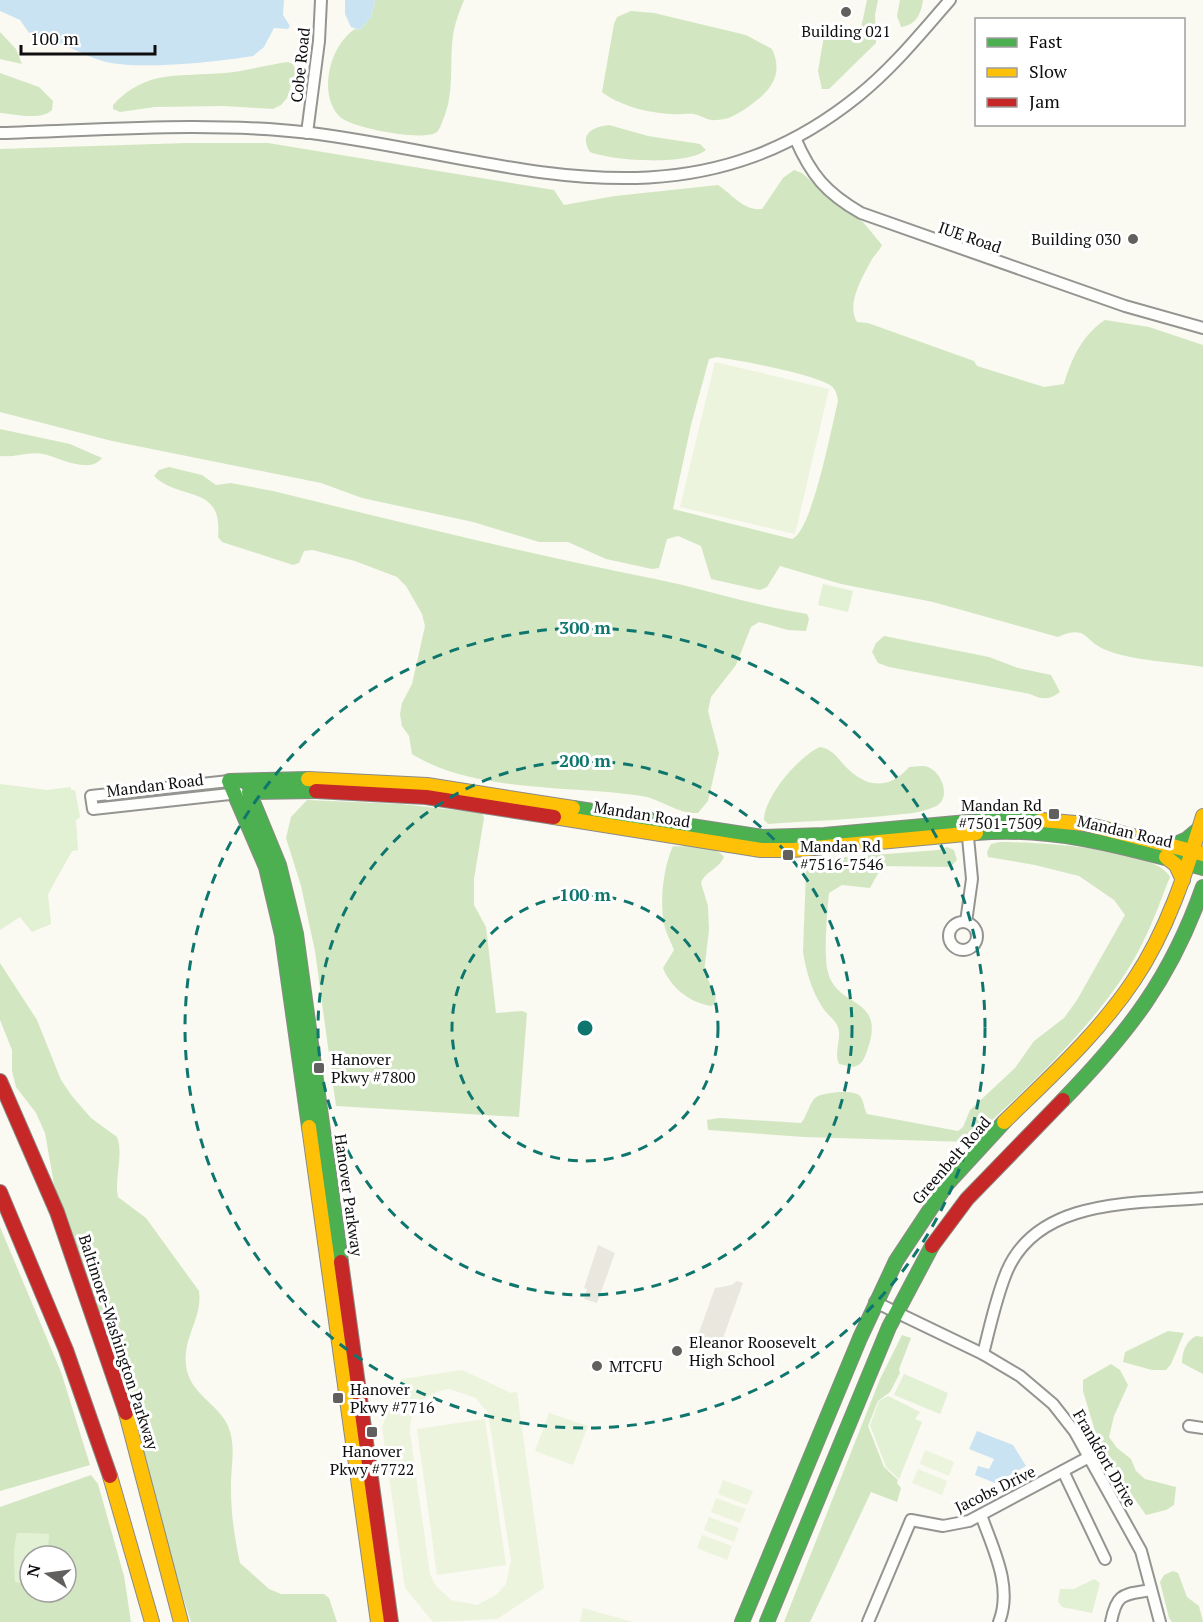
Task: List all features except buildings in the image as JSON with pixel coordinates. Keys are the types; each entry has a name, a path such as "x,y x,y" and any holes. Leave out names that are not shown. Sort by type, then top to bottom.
{"main road":[{"name":"Mandan Road","path":"232,787 246,786 441,799 761,849 793,850 967,828 1068,834 1194,856 1203,868"},
{"name":"Hanover Parkway","path":"246,786 279,866 296,934 391,1622"},
{"name":"Hanover Parkway","path":"232,787 266,867 282,934 378,1622"},
{"path":"1183,880 1168,852 1187,839 1201,823"},
{"name":"Greenbelt Road","path":"742,1622 875,1302 916,1228 949,1182 1119,1001 1151,954 1194,856 1201,823"},
{"path":"767,1622 896,1312 921,1266 965,1201 1101,1059 1145,1006 1178,950 1203,887"},
{"name":"Baltimore-Washington Parkway","path":"0,1081 60,1218 105,1342 150,1493 181,1622"},
{"path":"0,1192 68,1350 134,1554 152,1622"}],"street":[{"name":"Cobe Road","path":"307,133 319,41 321,0"},
{"path":"0,133 223,128 307,133 557,176 610,180 661,177 706,169 747,157 795,138 834,114 874,83 950,0"},
{"name":"IUE Road","path":"795,138 807,165 819,180 830,192 861,213 1094,296 1203,328"},
{"name":"Mandan Road","path":"232,787 93,809 91,796 232,787"},
{"path":"966,922 972,879 967,828"},
{"path":"983,1354 1008,1270 1019,1251 1042,1230 1059,1220 1091,1208 1203,1198"},
{"name":"Frankfort Drive","path":"875,1302 983,1354 1043,1393 1067,1420 1141,1551 1160,1622"},
{"path":"1189,1426 1203,1428"},
{"name":"Jacobs Drive","path":"868,1622 909,1522 915,1520 951,1526 981,1515 1089,1456"},
{"path":"1063,1471 1105,1559"},
{"path":"981,1515 1004,1589 1004,1610 999,1622"},
{"path":"1111,1622 1119,1599 1124,1594 1151,1590"}],"green space":[{"path":"375,0 464,0 452,42 451,86 447,109 437,132 430,135 404,135 373,129 347,121 340,117 333,107 328,83 333,58 346,36 355,29 360,30 371,17"},
{"path":"867,0 878,0 875,15 876,43 829,89 822,89 818,71 825,30 856,31 861,28"},
{"path":"900,0 923,0 917,18 901,27 897,16"},
{"path":"631,11 654,13 746,35 772,49 776,69 771,86 742,111 720,120 710,120 694,114 644,110 609,97 602,92 614,24 617,17"},
{"path":"0,32 16,49 22,64 0,59"},
{"path":"288,62 293,64 296,71 287,98 273,109 223,106 155,107 120,112 113,109 113,105 125,93 151,80 178,75 232,72"},
{"path":"0,73 39,87 53,101 52,110 35,116 0,113"},
{"path":"609,125 648,136 700,144 706,150 697,155 667,160 632,160 590,152 586,140 589,132"},
{"path":"186,143 268,143 554,190 564,205 615,196 718,185 743,205 762,209 783,178 794,170 802,173 843,209 863,222 882,245 856,291 853,307 857,322 868,323 974,361 977,366 1044,387 1064,384 1070,365 1084,340 1105,320 1149,327 1203,345 1203,667 1128,657 1106,650 1080,633 1068,633 1058,637 933,602 841,584 780,566 767,587 760,590 711,579 701,546 678,536 667,539 659,568 652,569 606,559 568,542 539,542 473,522 362,498 321,483 112,441 0,412 0,149","holes":["717,357 807,376 830,385 836,392 838,401 814,499 807,518 792,539 673,509 691,425 709,359"]},
{"path":"715,362 829,389 795,534 680,507"},
{"path":"0,429 70,444 102,458 97,463 82,465 37,453 0,456"},
{"path":"169,467 202,475 216,485 231,483 273,491 511,548 807,614 809,619 806,631 788,630 759,622 751,627 736,665 711,697 708,711 719,753 708,801 698,813 683,811 642,796 493,782 437,767 412,754 409,736 402,726 400,714 402,703 412,684 425,626 422,614 406,586 397,577 355,561 313,550 304,551 299,563 293,565 222,542 218,537 218,520 214,508 207,501 164,484 154,476 159,470"},
{"path":"823,584 853,591 848,612 818,605"},
{"path":"884,636 989,657 1018,668 1051,675 1060,692 1053,697 1042,698 889,667 878,663 872,652 876,643"},
{"path":"820,747 833,753 857,776 872,783 880,784 895,779 909,767 928,767 941,780 943,799 934,807 909,813 768,824 764,820 766,811 776,789 802,759"},
{"path":"0,784 47,790 71,787 71,790 75,790 80,817 76,820 78,850 72,851 48,894 51,924 32,932 20,917 0,930"},
{"path":"307,800 401,804 482,813 484,818 474,879 474,905 486,927 496,1013 522,1011 527,1013 519,1117 336,1106 315,951 301,886 286,838 291,817"},
{"path":"1000,842 1064,845 1118,853 1142,859 1160,867 1170,877 1146,936 1127,970 1087,1024 1040,1075 968,1142 804,1137 708,1130 707,1120 719,1118 801,1123 815,1098 838,1092 860,1096 867,1114 958,1131 963,1127 970,1110 1015,1068 1034,1041 1064,1018 1077,1000 1125,915 1114,900 1079,876 988,857 987,852 991,844"},
{"path":"673,846 708,848 724,857 701,883 708,906 709,930 704,972 716,995 715,1004 711,1006 695,1001 682,993 671,982 663,968 674,950 665,928 662,908 664,875"},
{"path":"947,847 954,850 957,860 950,867 882,866 870,888 842,885 829,893 827,968 832,982 839,991 865,1011 871,1020 872,1033 861,1063 853,1067 839,1064 838,1028 823,1009 814,992 803,952 806,871 809,860 938,850"},
{"path":"0,963 37,1020 61,1080 91,1118 117,1137 120,1151 118,1197 146,1218 199,1291 198,1311 186,1349 187,1371 195,1387 224,1419 231,1434 232,1509 240,1563 269,1589 281,1594 324,1594 329,1598 337,1622 191,1622 60,1218 45,1133 36,1113 16,1087 12,1071 12,1050 0,1020"},
{"path":"0,1227 61,1372 90,1465 0,1491"},
{"path":"1168,1331 1184,1333 1171,1364 1166,1370 1152,1370 1123,1362 1125,1352"},
{"path":"902,1335 911,1338 899,1369 900,1373 890,1392 878,1401 868,1426 884,1467 898,1480 897,1483 901,1488 897,1502 871,1492 810,1622 784,1622 880,1379"},
{"path":"1196,1336 1203,1337 1203,1374 1182,1363 1185,1347"},
{"path":"1111,1364 1120,1370 1128,1385 1114,1416 1109,1437 1117,1448 1131,1459 1136,1471 1145,1479 1176,1487 1174,1505 1166,1510 1146,1515 1101,1451 1083,1391 1083,1380"},
{"path":"462,1370 511,1393 517,1392 544,1588 497,1619 433,1622 405,1588 382,1427 402,1379","holes":["449,1389 476,1398 488,1413 511,1560 506,1584 496,1595 477,1605 451,1600 436,1586 430,1574 410,1433 410,1424 416,1409 420,1403 433,1394"]},
{"path":"904,1374 948,1393 940,1414 894,1395"},
{"path":"888,1396 920,1412 915,1419 922,1422 899,1479 886,1467 870,1425 879,1401"},
{"path":"549,1413 588,1426 573,1465 535,1451"},
{"path":"485,1419 506,1565 437,1575 417,1429"},
{"path":"925,1450 954,1462 949,1476 920,1464"},
{"path":"918,1469 947,1481 942,1495 912,1483"},
{"path":"91,1475 98,1484 124,1576 131,1622 0,1622 0,1507"},
{"path":"723,1480 753,1491 747,1505 718,1494"},
{"path":"716,1498 746,1509 740,1523 711,1512"},
{"path":"709,1517 739,1528 734,1542 704,1530"},
{"path":"17,1533 49,1534 48,1544 18,1544 18,1582 15,1582 14,1551"},
{"path":"702,1535 732,1546 727,1560 697,1548"},
{"path":"1173,1571 1178,1573 1187,1597 1199,1606 1203,1622 1172,1622 1169,1618 1160,1582 1164,1575"},
{"path":"1094,1579 1100,1583 1092,1613 1062,1607 1058,1601 1060,1589 1074,1589"},
{"path":"583,1608 633,1622 580,1622"}],"shaded area":[{"path":"598,1245 615,1253 597,1303 584,1299 587,1289 584,1288"},
{"path":"737,1281 743,1283 720,1346 697,1338 715,1288 732,1285"}],"water":[{"path":"0,0 284,0 283,15 290,26 288,29 274,28 264,47 253,56 179,64 121,64 96,59 51,40 32,37 20,20 0,11"},
{"path":"345,0 375,0 371,17 360,30 351,27 345,14"},
{"path":"977,1431 1013,1445 1026,1466 995,1483 975,1475 978,1466 989,1469 994,1459 969,1449"}],"traffic: fast":[{"path":"308,779 229,781 266,867 282,935 309,1127"},
{"path":"316,791 249,792 279,865 296,934 341,1262"},
{"path":"573,808 763,837 824,835 990,820 1042,820"},
{"path":"1171,846 1187,839 1199,829"},
{"path":"976,833 1034,833 1091,840 1203,868"},
{"path":"1063,1100 1108,1051 1146,1002 1177,949 1203,887"},
{"path":"742,1622 860,1338 896,1261 947,1184 1004,1122"},
{"path":"767,1622 889,1327 932,1246"}],"traffic: slow":[{"path":"308,779 427,785 573,808"},
{"path":"1004,1122 1089,1037 1134,980 1166,922 1203,816"},
{"path":"554,817 761,850 793,850 976,833"},
{"path":"1042,820 1086,824 1203,854"},
{"path":"1166,857 1176,865 1183,880"},
{"path":"309,1127 378,1622"},
{"path":"126,1413 181,1622"},
{"path":"110,1476 152,1622"}],"traffic: jam":[{"path":"316,791 426,797 554,817"},
{"path":"0,1081 57,1212 126,1413"},
{"path":"932,1246 967,1199 1063,1100"},
{"path":"0,1192 66,1350 110,1476"},
{"path":"341,1262 391,1622"}],"place":[{"name":"Building 021","path":"846,12"},
{"name":"Building 030","path":"1133,239"},
{"name":"Mandan Rd #7501-7509","path":"1054,814"},
{"name":"Mandan Rd #7516-7546","path":"788,855"},
{"name":"Hanover Pkwy #7800","path":"319,1068"},
{"name":"Eleanor Roosevelt High School","path":"677,1351"},
{"name":"MTCFU","path":"597,1366"},
{"name":"Hanover Pkwy #7716","path":"338,1398"},
{"name":"Hanover Pkwy #7722","path":"372,1432"}]}
